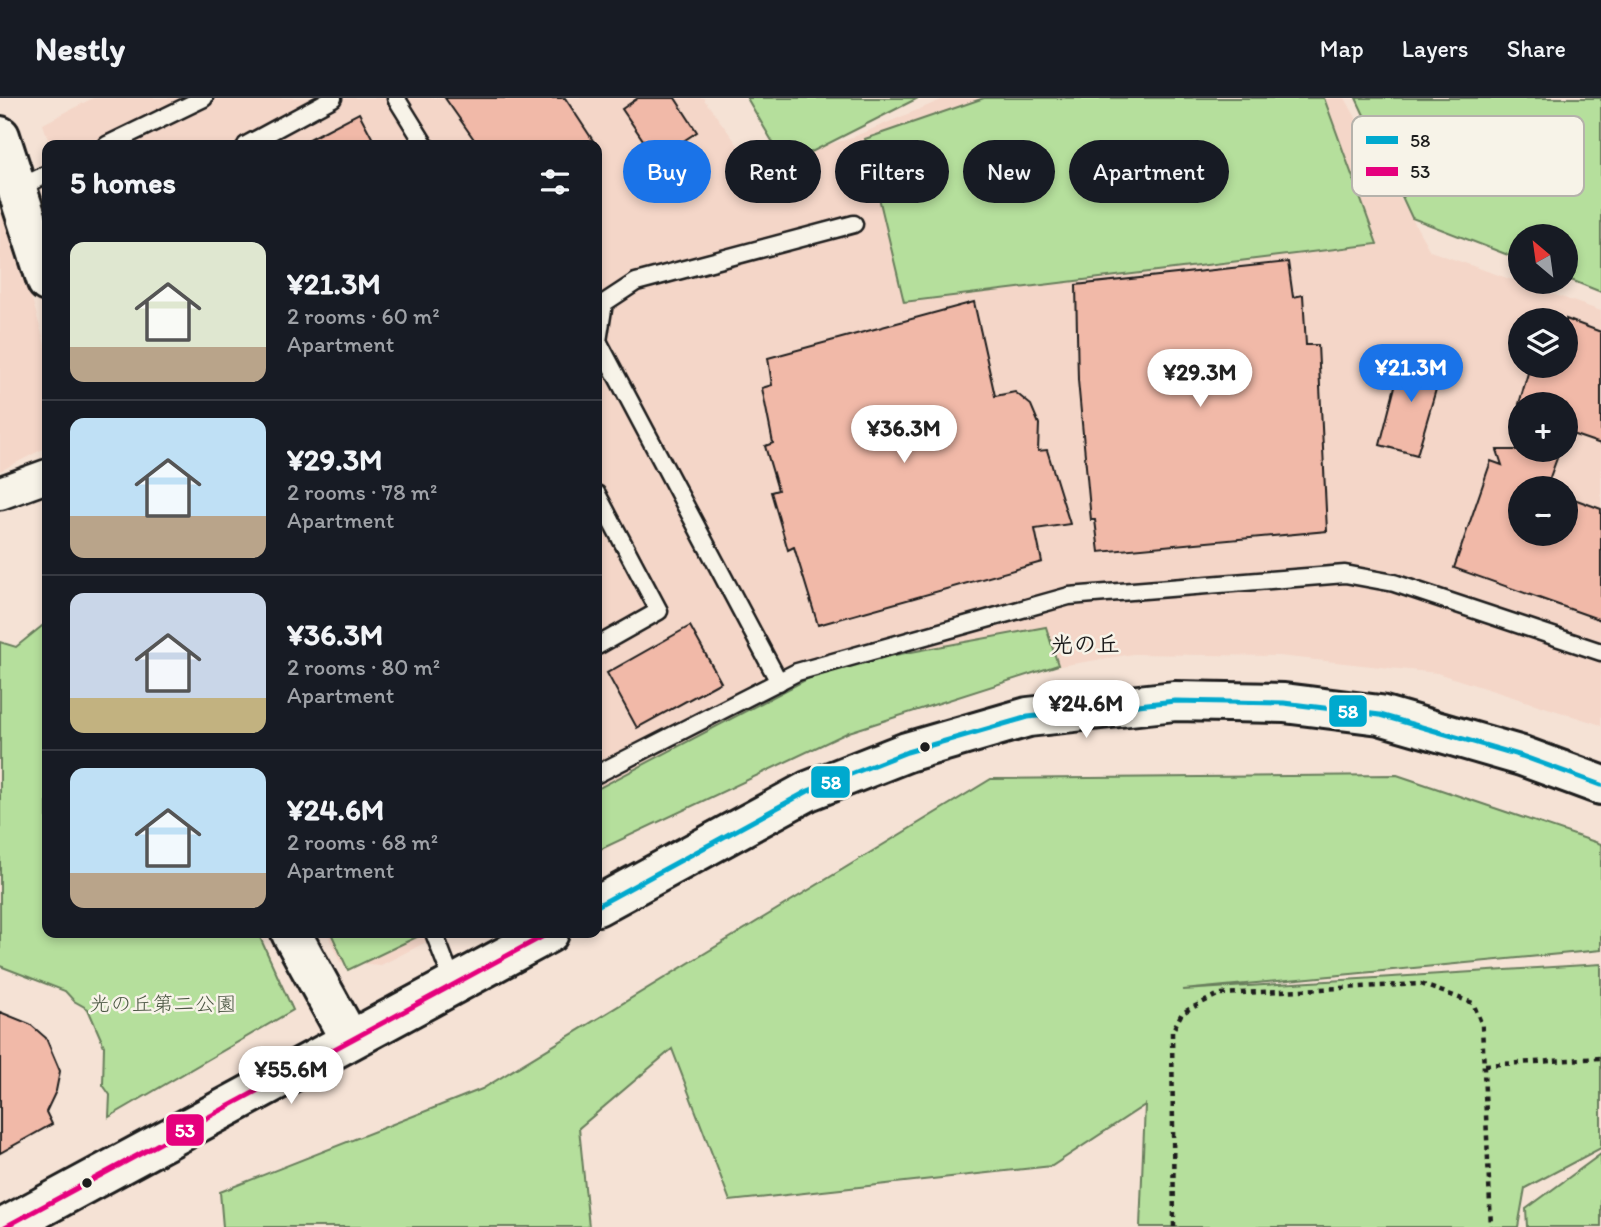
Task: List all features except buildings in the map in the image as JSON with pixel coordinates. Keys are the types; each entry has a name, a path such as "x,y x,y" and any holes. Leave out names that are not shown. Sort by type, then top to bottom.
{"street":[{"path":"0,136 32,182 42,249"},
{"path":"0,493 42,478"},
{"path":"602,903 808,792 907,752 1028,717 1175,701 1284,703 1380,715 1522,756 1601,785"},
{"path":"294,938 350,1040"},
{"path":"5,1227 539,938"}],"lane":[{"path":"117,140 204,98"},
{"path":"255,140 333,98"},
{"path":"396,98 422,140"},
{"path":"602,316 604,303 635,282 854,224"},
{"path":"602,349 779,682"},
{"path":"602,503 659,611 602,643"},
{"path":"602,771 797,672 1069,596 1345,574 1394,583 1601,652"},
{"path":"436,938 454,985"}],"path":[{"path":"1174,1227 1172,1032 1182,1013 1219,994 1421,984 1473,1003 1482,1025 1491,1227"},
{"path":"1485,1065 1601,1058"}],"shaded area":[{"path":"93,98 703,98 734,140 725,140 725,203 821,203 821,146 835,143 835,203 949,203 949,140 846,140 946,98 1345,98 1355,116 1352,116 1352,196 1399,196 1430,251 1508,278 1508,294 1553,294 1601,311 1601,725 1437,673 1279,656 1133,654 986,678 852,719 602,850 602,140 48,140 43,124"},
{"path":"0,189 42,334 42,450 0,471"},
{"path":"329,938 434,938 381,965 340,962"}],"green space":[{"path":"747,98 918,98 821,147 821,140 771,140"},
{"path":"984,98 1324,98 1352,175 1352,196 1360,196 1377,244 904,302 880,203 949,203 949,140 865,140"},
{"path":"1356,98 1601,98 1601,292 1578,283 1578,224 1508,224 1508,255 1412,218 1402,196 1584,196 1584,116 1364,116"},
{"name":"光の丘第二公園","path":"42,626 42,938 260,938 293,1010 109,1117 110,1095 103,1085 104,1046 88,1009 74,1001 65,991 0,966 0,642 16,647"},
{"path":"1046,627 1058,665 849,732 602,849 602,786 830,667"},
{"path":"1397,775 1601,844 1601,950 1183,990 1601,964 1601,1148 1525,1188 1518,1227 1140,1227 1145,1105 1052,1166 730,1201 672,1049 579,1128 589,1227 223,1227 220,1192 482,1089 991,779"},
{"path":"333,938 415,938 348,970"},
{"path":"1601,1154 1601,1227 1527,1227 1526,1209"}],"transit line":[{"name":"58","path":"602,903 808,791 907,752 1028,717 1175,701 1284,703 1380,715 1522,756 1601,785"},
{"name":"53","path":"5,1227 540,938"}],"district":[{"name":"光の丘","path":"1085,644"}]}
